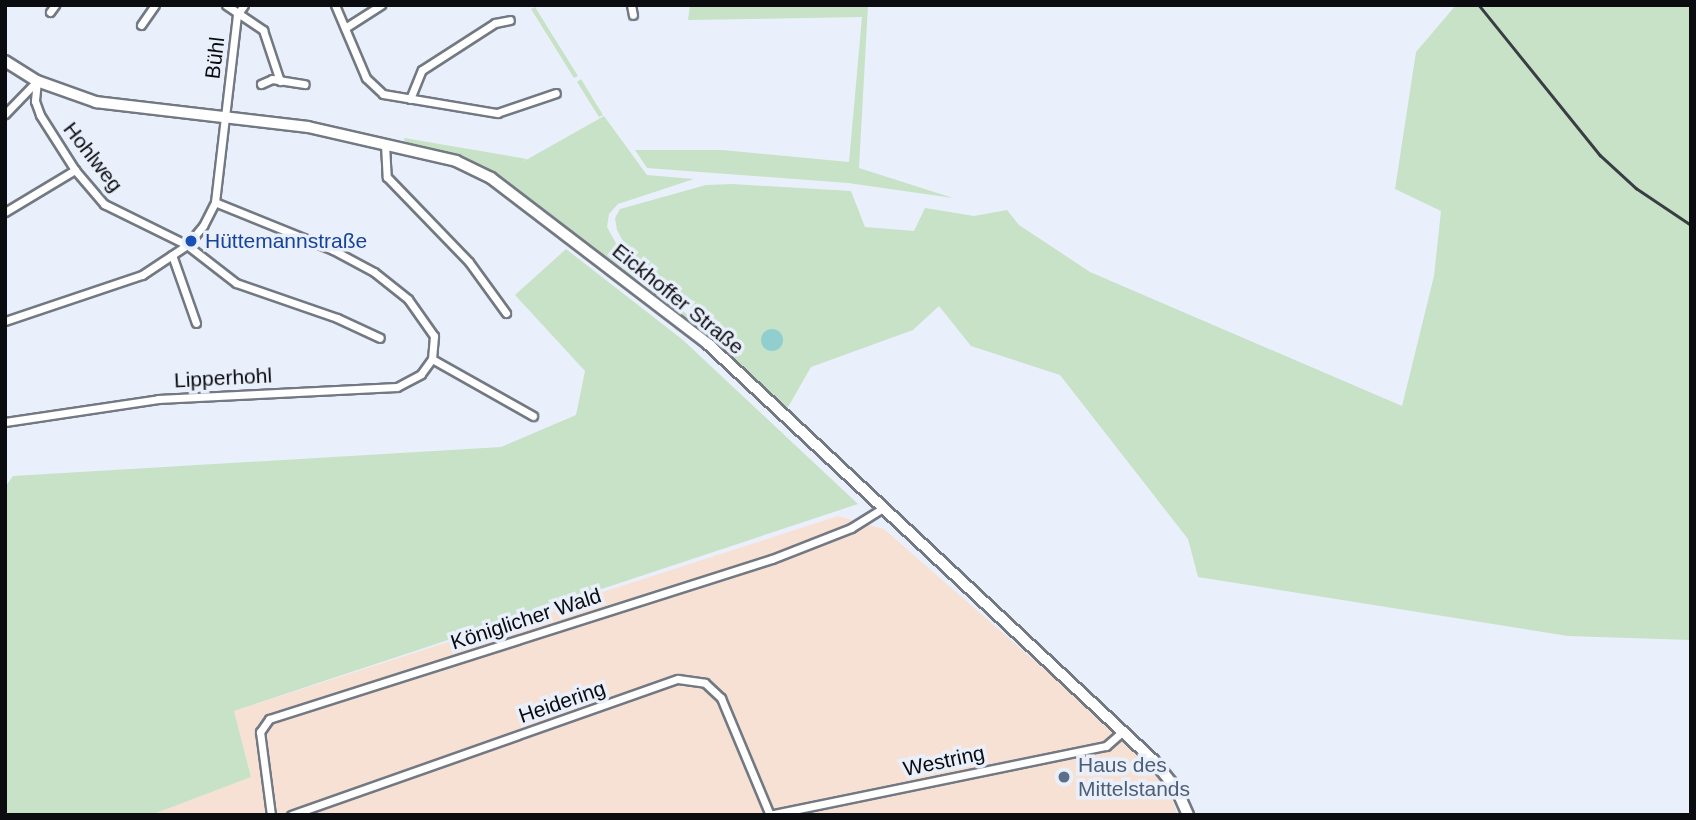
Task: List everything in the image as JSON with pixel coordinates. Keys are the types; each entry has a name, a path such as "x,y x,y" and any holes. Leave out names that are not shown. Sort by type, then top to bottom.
{"main road":[{"name":"Eickhoffer Straße","path":"5,61 37,81 96,102 308,127 456,161 491,178 693,331 1122,732 1169,778 1188,815"}],"street":[{"path":"141,25 155,5"},
{"path":"226,5 237,15 263,30 280,80"},
{"name":"Bühl","path":"225,118 237,15 244,5"},
{"path":"335,5 373,88 410,99 508,112 556,93"},
{"path":"345,28 382,5"},
{"path":"631,5 633,15"},
{"path":"410,99 422,70 495,23 510,20"},
{"path":"261,85 280,80 305,84"},
{"path":"5,114 37,81"},
{"name":"Hohlweg","path":"37,81 35,101 40,115 75,170 104,204 187,245 236,284 337,318 380,338"},
{"path":"5,321 142,275 187,245 215,202 225,118"},
{"path":"385,144 387,177 469,262 506,313"},
{"path":"5,212 75,170"},
{"path":"215,202 374,272 424,316 434,336 432,359 533,416"},
{"path":"172,255 196,323"},
{"name":"Lipperhohl","path":"5,422 158,399 397,387 414,380 432,359"},
{"name":"Königlicher Wald","path":"271,815 260,732 269,719 772,559 851,528 883,508"},
{"name":"Heidering","path":"291,815 678,679 705,683 721,698 769,815"},
{"name":"Westring","path":"769,815 1106,746 1122,732"}],"shaded area":[{"path":"690,5 868,5 859,168 953,198 848,183 647,168 635,150 723,150 849,162 862,17 688,20"},
{"path":"1456,5 1691,5 1691,640 1568,636 1198,577 1188,539 1060,375 971,346 939,306 913,330 811,367 787,409 714,345 723,333 636,266 617,230 615,218 620,209 706,185 851,191 865,227 914,231 925,208 974,216 1007,210 1019,225 1090,272 1402,406 1434,276 1441,211 1395,189 1416,52"},
{"path":"535,7 578,76 574,78 531,9"},
{"path":"581,79 603,115 599,117 577,82"},
{"path":"604,116 647,175 694,179 618,204 609,214 607,227 628,265 694,320 683,319 491,173 457,157 405,143 404,138 527,159 519,164"},
{"path":"566,249 683,340 858,504 234,711 251,777 151,815 5,815 5,487 13,476 501,447 576,415 585,371 515,295"},
{"path":"772,329 782,336 783,340 776,350 772,351 762,344 761,340 768,330"},
{"path":"838,516 884,529 1085,705 1164,779 1178,815 151,815 251,777 234,711"}],"railway":[{"path":"1479,5 1600,155 1636,188 1691,225"}],"place":[{"name":"Hüttemannstraße","path":"191,241"},
{"name":"Haus des Mittelstands","path":"1064,777"}]}
